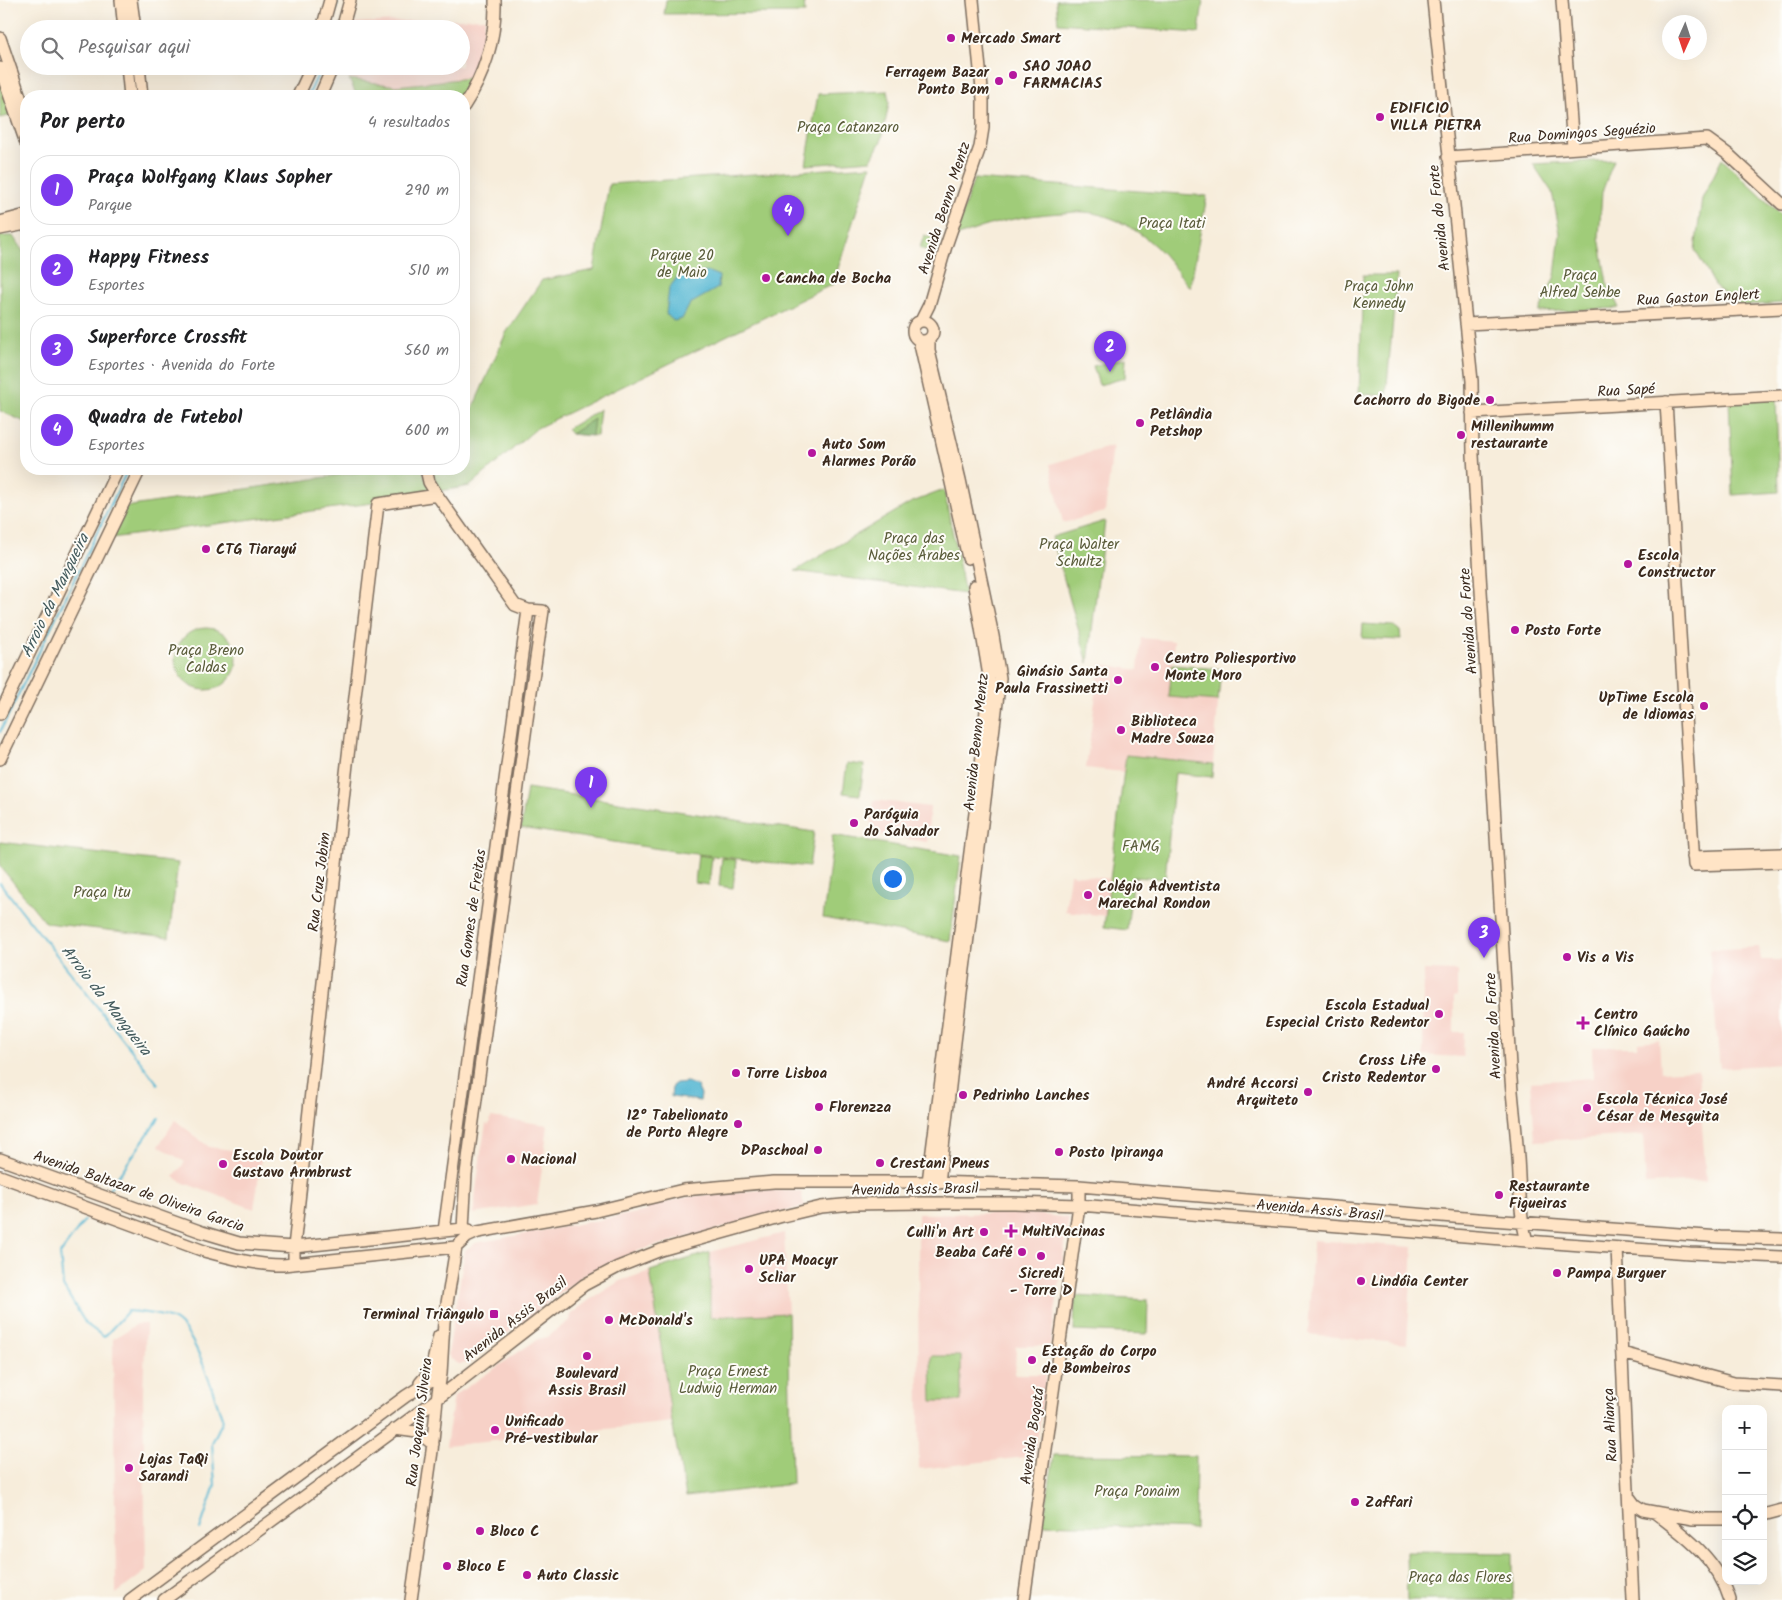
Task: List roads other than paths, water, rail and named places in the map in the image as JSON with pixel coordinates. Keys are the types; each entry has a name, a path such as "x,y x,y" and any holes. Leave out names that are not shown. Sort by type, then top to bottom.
{"street":[{"path":"121,0 123,20"},
{"path":"131,0 134,20"},
{"path":"324,20 330,0"},
{"path":"344,20 350,0"},
{"path":"470,96 481,78 492,40 494,0"},
{"name":"Avenida Benno Mentz","path":"926,323 929,304 946,246 980,146 983,128 983,99 973,0"},
{"name":"Avenida do Forte","path":"1433,0 1472,381 1476,525 1510,1066 1522,1222 1527,1241"},
{"path":"1562,0 1573,148"},
{"path":"0,38 20,96"},
{"path":"0,68 20,126"},
{"path":"128,75 129,90"},
{"path":"139,75 141,90"},
{"path":"301,90 308,75"},
{"path":"322,90 328,75"},
{"name":"Rua Domingos Seguézio","path":"1448,157 1706,139 1729,155 1782,204"},
{"path":"0,222 20,217"},
{"path":"0,229 20,225"},
{"name":"Rua Gaston Englert","path":"1466,324 1782,308"},
{"path":"926,323 932,333 924,339 914,336 913,330 916,324 926,323"},
{"name":"Avenida Benno Mentz","path":"924,339 976,595 990,676 970,888 934,1182"},
{"name":"Rua Sapé","path":"1472,414 1782,396"},
{"path":"1666,402 1694,861"},
{"path":"0,714 115,475"},
{"path":"0,759 4,740 137,475"},
{"path":"427,475 429,482 437,495 513,603 518,607 528,610"},
{"name":"Rua Cruz Jobim","path":"294,1263 294,1247 347,764 378,504 437,495"},
{"name":"Rua Gomes de Freitas","path":"444,1231 528,610 543,611 466,1174 463,1229"},
{"path":"1694,861 1782,854"},
{"path":"1694,861 1782,862"},
{"name":"Avenida Baltazar de Oliveira Garcia","path":"0,1159 202,1232 239,1243 294,1247 463,1229 478,1232"},
{"path":"0,1176 204,1251 237,1260 271,1265 456,1248"},
{"name":"Avenida Assis Brasil","path":"456,1248 467,1236 478,1232 596,1210 683,1190 774,1182 934,1182 1079,1186 1720,1237 1782,1239"},
{"name":"Avenida Bogotá","path":"1024,1600 1079,1205 1079,1186"},
{"path":"448,1196 452,1199 465,1198"},
{"name":"Avenida Assis Brasil","path":"164,1600 437,1399 584,1285 618,1267 661,1250 821,1207 853,1204 924,1203 1079,1205 1618,1248 1782,1257"},
{"name":"Rua Joaquim Silveira","path":"411,1600 433,1444 441,1374 444,1322 456,1248"},
{"name":"Rua Aliança","path":"1618,1248 1633,1600"},
{"path":"406,1396 431,1370 444,1322"},
{"path":"1622,1353 1734,1383 1782,1386"},
{"path":"130,1600 406,1396 441,1374"},
{"path":"395,1429 417,1432 433,1444"},
{"path":"1628,1497 1635,1504 1649,1511 1686,1536 1704,1553 1727,1587 1730,1600"},
{"path":"267,1524 272,1512 272,1504 268,1498"},
{"path":"1767,1514 1782,1510"},
{"path":"1630,1517 1637,1511 1649,1511 1693,1519 1722,1519"},
{"path":"1686,1536 1684,1526 1693,1519"}],"water":[{"path":"709,272 719,276 718,288 690,304 682,319 674,321 666,314 669,288 679,275"},
{"path":"687,1082 697,1086 701,1095 700,1101 671,1097 672,1086 676,1083"}],"waterway":[{"name":"Arroio da Mangueira","path":"333,20 338,0"},
{"name":"Arroio da Mangueira","path":"311,90 318,75"},
{"name":"Arroio da Mangueira","path":"0,732 125,475"},
{"name":"Arroio da Mangueira","path":"0,883 158,1084"},
{"name":"Arroio da Mangueira","path":"108,1191 159,1118"},
{"name":"Arroio da Mangueira","path":"84,1221 60,1254 63,1286 86,1324 104,1337 128,1311 168,1317 185,1330 205,1368 223,1420 212,1443 215,1485 200,1529"}],"place":[{"name":"Mercado Smart","path":"951,38"},
{"name":"SAO JOAO FARMACIAS","path":"1013,75"},
{"name":"Ferragem Bazar Ponto Bom","path":"999,81"},
{"name":"EDIFICIO VILLA PIETRA","path":"1380,117"},
{"name":"Quadra de Futebol","path":"788,236"},
{"name":"Cancha de Bocha","path":"766,278"},
{"name":"Happy Fitness","path":"1110,372"},
{"name":"Cachorro do Bigode","path":"1490,400"},
{"name":"Petlândia Petshop","path":"1140,423"},
{"name":"Millenihumm restaurante","path":"1461,435"},
{"name":"Auto Som Alarmes Porão","path":"812,453"},
{"name":"CTG Tiarayú","path":"206,549"},
{"name":"Escola Constructor","path":"1628,564"},
{"name":"Posto Forte","path":"1515,630"},
{"name":"Centro Poliesportivo Monte Moro","path":"1155,667"},
{"name":"Ginásio Santa Paula Frassinetti","path":"1118,680"},
{"name":"UpTime Escola de Idiomas","path":"1704,706"},
{"name":"Biblioteca Madre Souza","path":"1121,730"},
{"name":"Praça Wolfgang Klaus Sopher","path":"591,808"},
{"name":"Paróquia do Salvador","path":"854,823"},
{"name":"Colégio Adventista Marechal Rondon","path":"1088,895"},
{"name":"Vis a Vis","path":"1567,957"},
{"name":"Superforce Crossfit","path":"1484,958"},
{"name":"Escola Estadual Especial Cristo Redentor","path":"1439,1014"},
{"name":"Centro Clínico Gaúcho","path":"1583,1023"},
{"name":"Cross Life Cristo Redentor","path":"1436,1069"},
{"name":"Torre Lisboa","path":"736,1073"},
{"name":"André Accorsi Arquiteto","path":"1308,1092"},
{"name":"Pedrinho Lanches","path":"963,1095"},
{"name":"Florenzza","path":"819,1107"},
{"name":"Escola Técnica José César de Mesquita","path":"1587,1108"},
{"name":"12° Tabelionato de Porto Alegre","path":"738,1124"},
{"name":"DPaschoal","path":"818,1150"},
{"name":"Posto Ipiranga","path":"1059,1152"},
{"name":"Nacional","path":"511,1159"},
{"name":"Crestani Pneus","path":"880,1163"},
{"name":"Escola Doutor Gustavo Armbrust","path":"223,1164"},
{"name":"Restaurante Figueiras","path":"1499,1195"},
{"name":"MultiVacinas","path":"1011,1231"},
{"name":"Culli'n Art","path":"984,1232"},
{"name":"Beaba Café","path":"1022,1252"},
{"name":"Sicredi - Torre D","path":"1041,1256"},
{"name":"UPA Moacyr Scliar","path":"749,1269"},
{"name":"Pampa Burguer","path":"1557,1273"},
{"name":"Lindóia Center","path":"1361,1281"},
{"name":"Terminal Triângulo","path":"494,1314"},
{"name":"McDonald's","path":"609,1320"},
{"name":"Boulevard Assis Brasil","path":"587,1356"},
{"name":"Estação do Corpo de Bombeiros","path":"1032,1360"},
{"name":"Unificado Pré-vestibular","path":"495,1430"},
{"name":"Lojas TaQi Sarandi","path":"129,1468"},
{"name":"Zaffari","path":"1355,1502"},
{"name":"Bloco C","path":"480,1531"},
{"name":"Bloco E","path":"447,1566"},
{"name":"Auto Classic","path":"527,1575"}],"park label":[{"name":"Praça Catanzaro","path":"848,127"},
{"name":"Praça Itati","path":"1172,223"},
{"name":"Parque 20 de Maio","path":"682,264"},
{"name":"Praça Alfred Sehbe","path":"1580,284"},
{"name":"Praça John Kennedy","path":"1379,294"},
{"name":"Praça das Nações Árabes","path":"914,546"},
{"name":"Praça Walter Schultz","path":"1079,552"},
{"name":"Praça Breno Caldas","path":"206,658"},
{"name":"FAMG","path":"1141,846"},
{"name":"Praça Itu","path":"102,892"},
{"name":"Praça Ernest Ludwig Herman","path":"728,1380"},
{"name":"Praça Ponaim","path":"1137,1491"},
{"name":"Praça das Flores","path":"1460,1577"}]}
